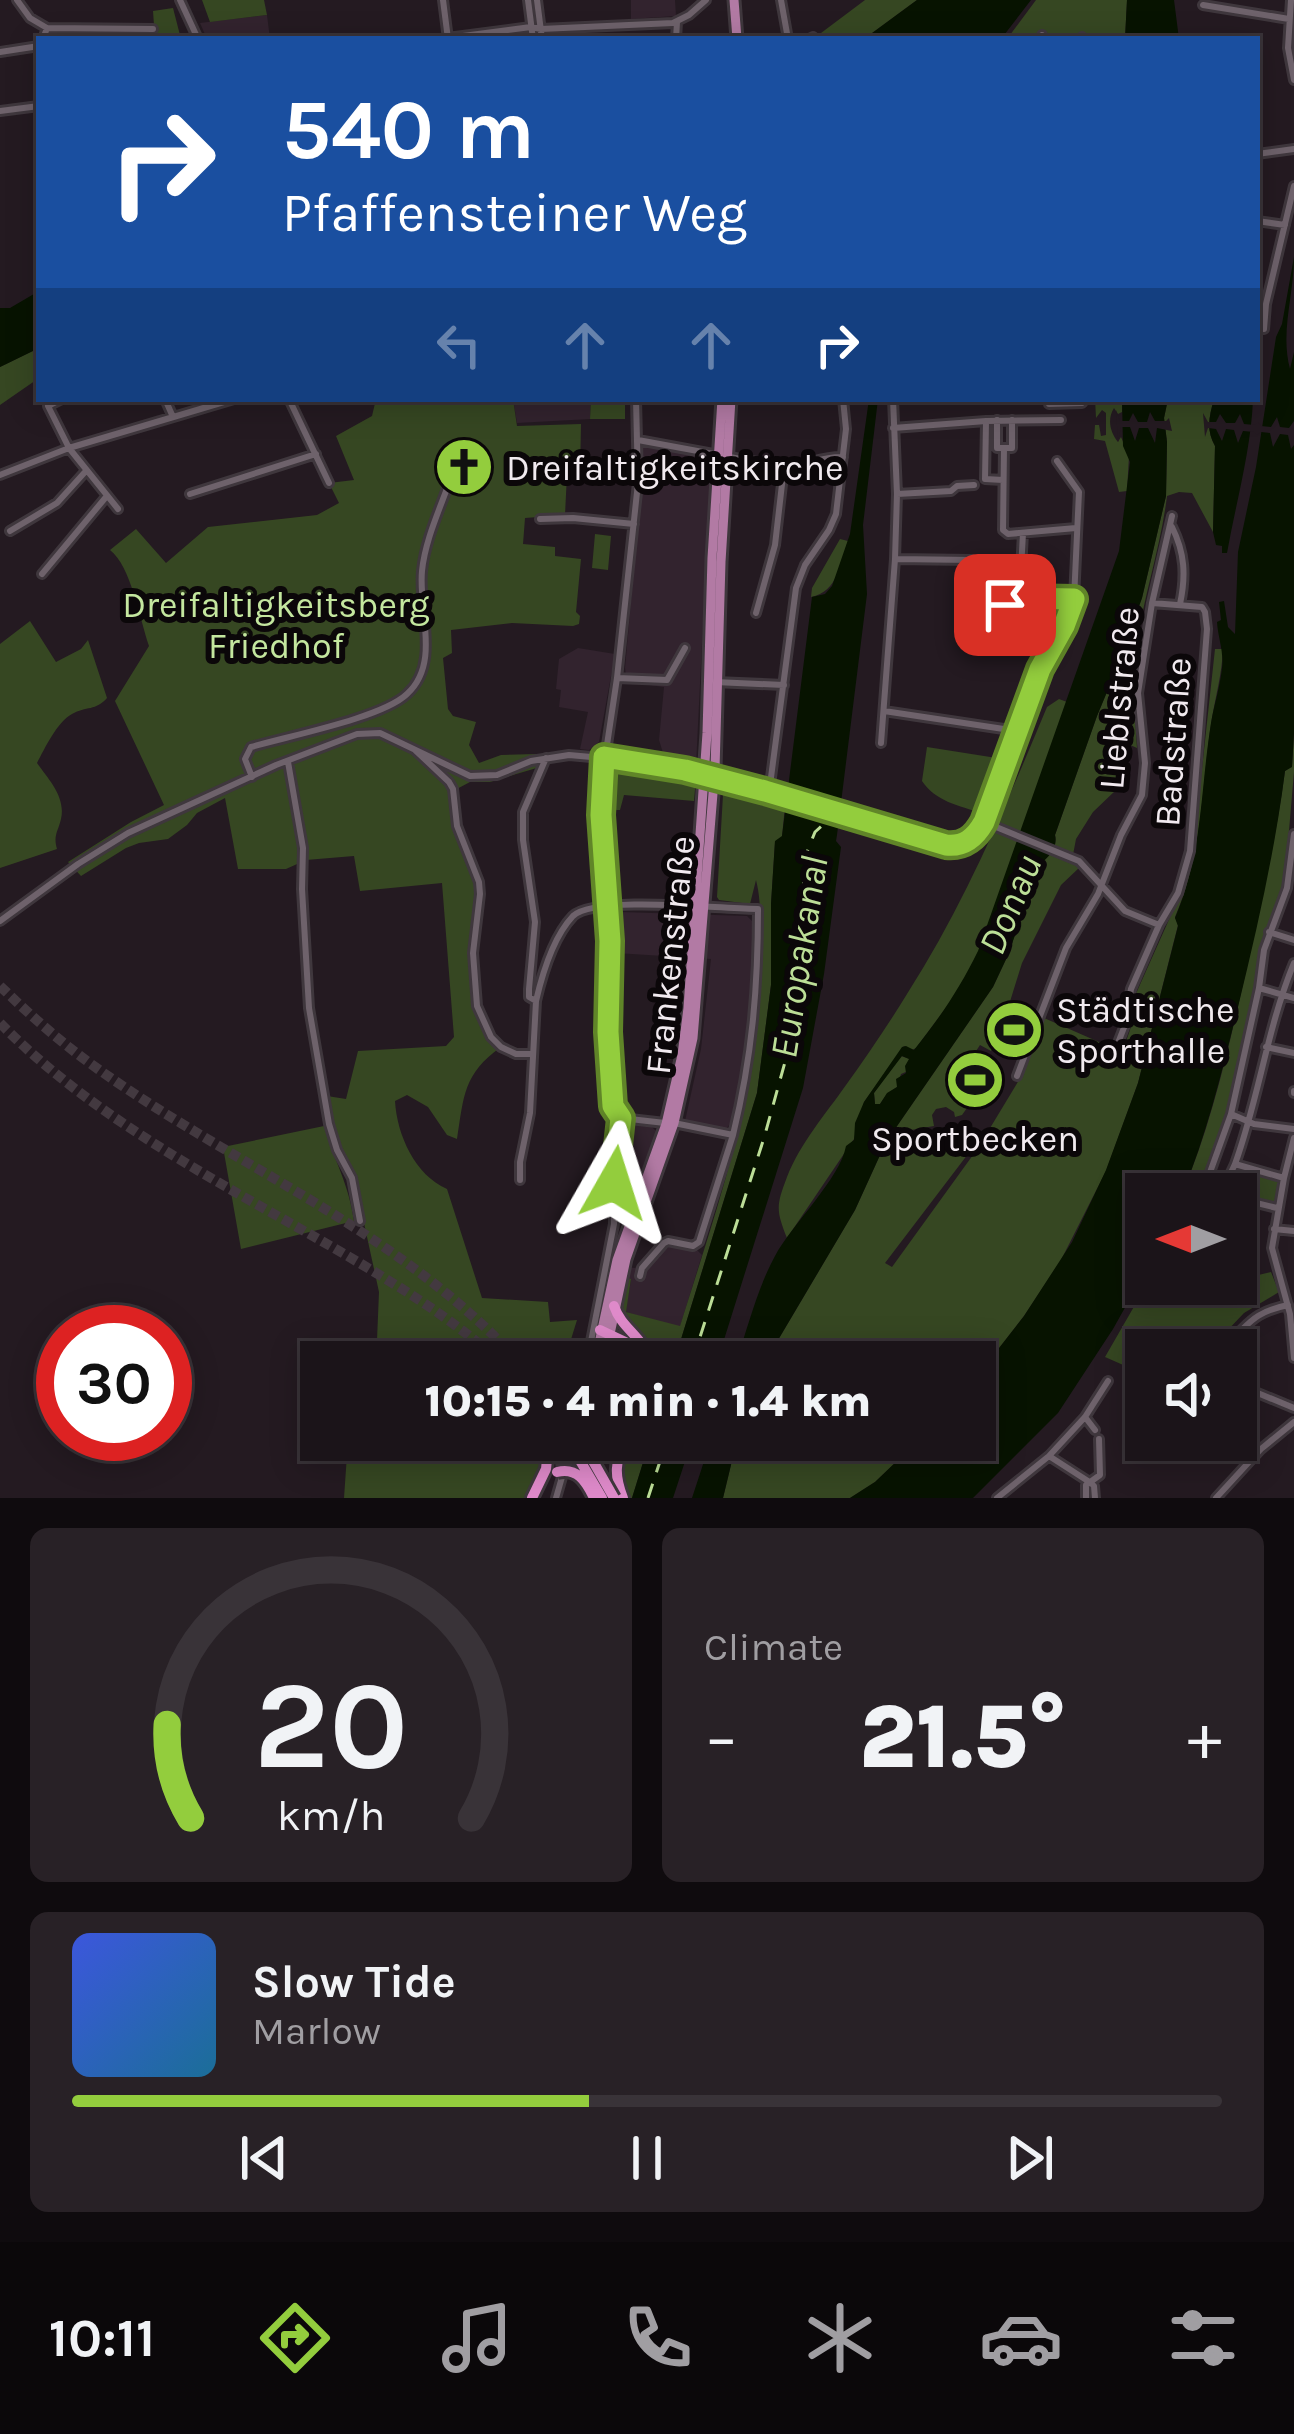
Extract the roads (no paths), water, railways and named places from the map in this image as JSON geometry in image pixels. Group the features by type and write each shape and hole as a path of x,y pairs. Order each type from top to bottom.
{"highway":[{"path":"614,1306 629,1339"},
{"path":"604,1330 642,1341"},
{"path":"533,1496 547,1461"},
{"path":"584,1461 593,1498"},
{"path":"592,1461 614,1498"},
{"path":"617,1461 616,1480 623,1498"},
{"path":"533,1496 557,1472 568,1471 578,1474 593,1498"}],"main road":[{"path":"731,0 734,36"},
{"name":"Frankenstraße","path":"604,1330 670,1123 682,1055 700,907 714,682 712,572 727,402"},
{"name":"Frankenstraße","path":"602,1341 617,1260 670,1123"},
{"path":"584,1461 593,1498"},
{"path":"593,1498 596,1461"}],"street":[{"path":"17,0 30,18 47,28 153,29"},
{"path":"180,0 197,36"},
{"path":"443,0 445,36"},
{"path":"532,0 532,36"},
{"path":"532,0 542,36"},
{"path":"782,0 788,36"},
{"path":"1291,0 1289,54 1294,80"},
{"path":"466,36 531,27 677,22 701,2"},
{"path":"1203,5 1289,19"},
{"path":"676,36 677,22"},
{"path":"44,36 47,28"},
{"path":"0,52 36,43"},
{"path":"0,111 36,106"},
{"path":"1260,154 1294,149"},
{"path":"1264,329 1294,186"},
{"path":"1260,221 1285,225"},
{"path":"56,402 48,406 69,448 118,509"},
{"path":"166,402 173,417"},
{"path":"0,475 69,448 224,402"},
{"path":"290,402 329,483"},
{"path":"600,1341 621,1118 613,1106 610,1064 609,905 601,815 638,483 636,402"},
{"path":"770,785 796,588 833,523 843,457 843,402"},
{"path":"881,743 895,559 892,402"},
{"path":"1049,402 1051,419"},
{"path":"893,428 1061,419"},
{"path":"997,420 1005,532 1076,528"},
{"path":"985,448 1012,448 1012,420"},
{"path":"986,421 985,478 1003,479"},
{"path":"638,440 784,466 843,457"},
{"path":"190,494 316,454"},
{"path":"0,921 128,833 288,761 369,732 413,747 470,776 497,775 547,758 604,757 685,770 954,846 973,838 984,822 1040,669 1074,599 1079,492 1059,463"},
{"path":"756,613 775,545 784,466"},
{"path":"10,531 57,503 85,472"},
{"path":"251,777 245,759 251,747 381,710 416,682 427,647 422,567 449,482"},
{"path":"897,494 974,485"},
{"path":"42,574 106,497"},
{"path":"541,519 634,524"},
{"name":"Lieblstraße","path":"1017,1076 1066,948 1103,884 1145,783 1138,699 1152,603 1172,520 1184,567 1180,604"},
{"path":"1017,643 1023,533"},
{"path":"895,559 972,560 1020,587"},
{"path":"967,610 996,608 1020,599 1074,599"},
{"name":"Badstraße","path":"1152,603 1202,607 1206,614 1190,851 1178,893 1159,925"},
{"path":"617,678 667,680 686,648"},
{"path":"714,682 784,685"},
{"path":"884,711 1017,731"},
{"path":"413,747 453,789 458,826 478,882 473,953 477,1006 501,1047 533,1054"},
{"path":"536,1001 530,998 529,989 535,922 523,812 547,758"},
{"path":"288,761 303,848 309,1008 329,1124 352,1178 360,1221"},
{"path":"984,822 1079,861 1125,911 1159,925 1130,989 1118,1042"},
{"path":"1210,1173 1231,1114 1294,834"},
{"path":"1282,903 1294,908"},
{"path":"520,1180 530,1113 536,1001 544,968 570,919 584,909 609,905 758,909 758,983 751,1051 734,1135 699,1242 693,1246 664,1243 640,1276"},
{"path":"1269,932 1294,940"},
{"path":"1230,1173 1250,1121 1266,1048 1294,963"},
{"path":"1259,988 1294,998"},
{"path":"1246,1045 1294,1053"},
{"path":"1231,1114 1294,1133 1272,1252 1290,1311 1294,1358"},
{"path":"621,1118 734,1135"},
{"path":"1235,1164 1284,1178"},
{"path":"1257,1203 1277,1208"},
{"path":"1274,1229 1294,1231"},
{"path":"1241,1329 1263,1310 1290,1311"},
{"path":"998,1498 1049,1456 1085,1417 1108,1381"},
{"path":"1257,1393 1294,1408"},
{"path":"1085,1417 1097,1435 1100,1475 1086,1486 1090,1498"},
{"path":"1216,1498 1260,1450 1294,1422"},
{"path":"1049,1456 1091,1483"},
{"path":"556,1498 571,1461"}],"water":[{"path":"917,0 1031,0 1003,36 868,36"},
{"path":"1127,0 1174,0 1179,36 1125,36"},
{"path":"1294,257 1286,341 1290,369 1294,352 1292,767 1285,771 1265,890 1232,1031 1191,1171 1125,1173 1126,1305 1058,1413 973,1498 850,1498 897,1461 996,1461 996,1352 1072,1242 1106,1170 1138,1083 1196,846 1222,668 1219,602 1224,601 1228,627 1235,634 1238,552"},
{"path":"36,293 36,349 0,367 0,308 10,308"},
{"name":"Europakanal","path":"869,402 878,402 863,525 867,594 836,841 841,847 803,1088 724,1341 680,1341 757,1093 771,985 775,841 782,836 812,597 825,594 850,534"},
{"name":"Donau","path":"1122,402 1167,402 1166,496 1142,598 1121,655 1134,677 1129,681 1119,663 1054,848 1040,864 993,987 886,1142 855,1210 777,1341 743,1341 769,1269 854,1140 864,1102 902,1047 914,1050 978,951 1119,551 1130,462 1123,446","holes":["902,1056 909,1059 906,1073 896,1079 897,1087 875,1104 874,1093"]},
{"path":"1213,402 1253,402 1227,553 1216,545 1213,532 1215,446 1209,423"},
{"name":"Sportbecken","path":"979,1059 993,1069 972,1101 958,1092"},
{"path":"643,1461 685,1461 673,1498 632,1498"},
{"path":"704,1461 732,1461 723,1498 692,1498"}],"tunnel":[{"path":"0,986 91,1064 368,1237 422,1274 498,1341"},
{"path":"0,1023 117,1119 399,1287 474,1341"}],"place":[{"name":"Dreifaltigkeitskirche","path":"464,467"},
{"name":"Städtische Sporthalle","path":"1014,1030"},
{"name":"Sportbecken","path":"975,1080"}],"park label":[{"name":"Dreifaltigkeitsberg Friedhof","path":"276,624"}]}
